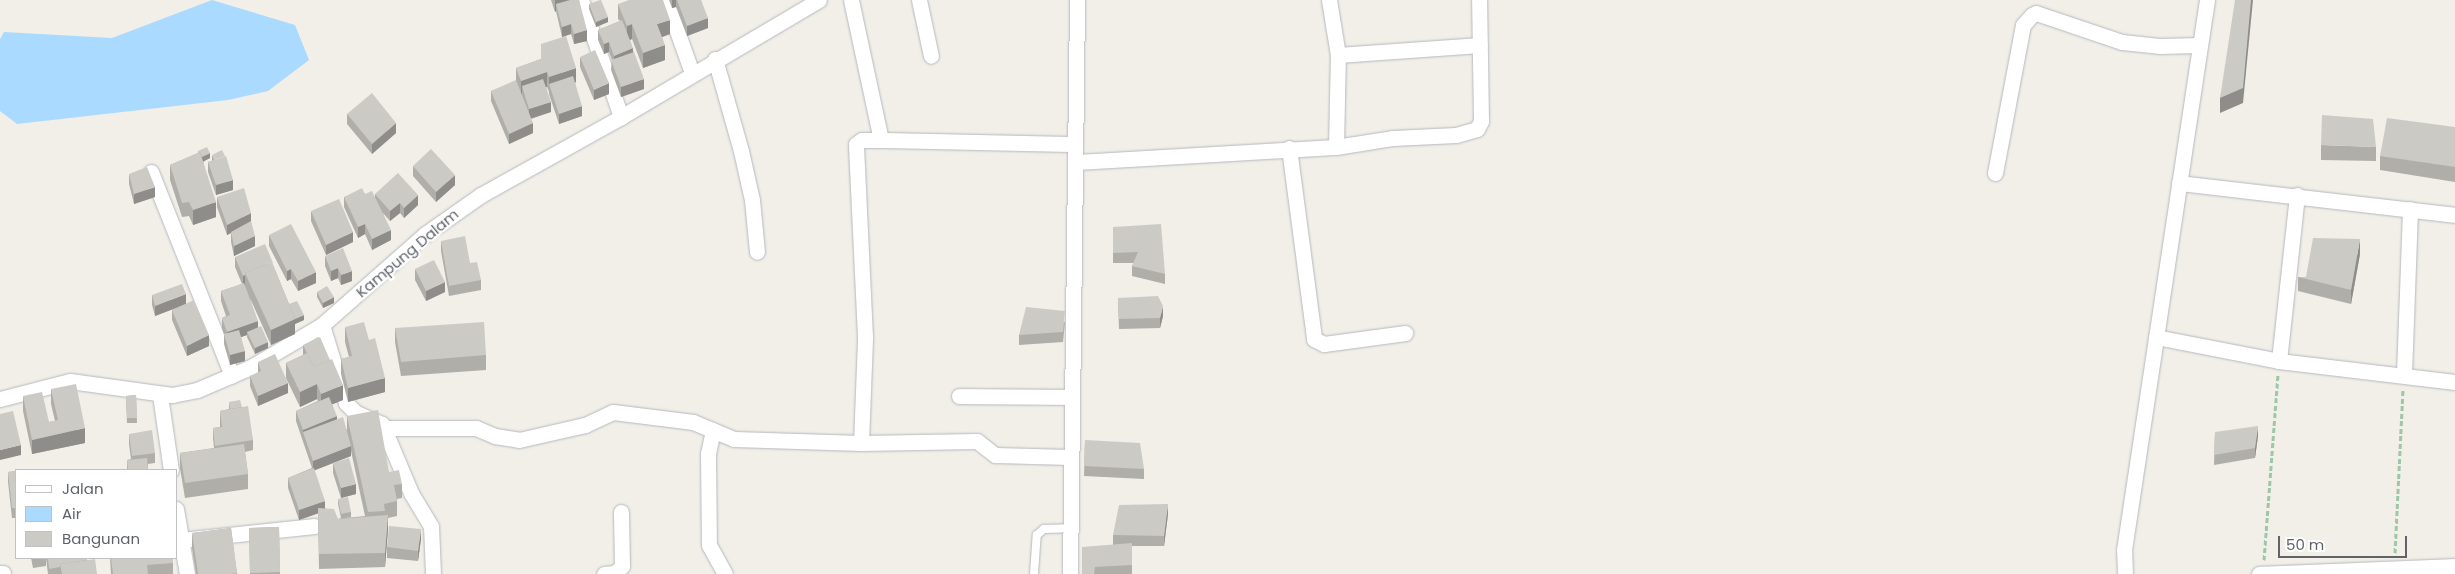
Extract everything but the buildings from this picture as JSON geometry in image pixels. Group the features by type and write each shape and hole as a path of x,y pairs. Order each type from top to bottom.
{"street":[{"path":"580,0 621,117"},
{"path":"666,0 692,73"},
{"name":"Kampung Dalam","path":"0,399 70,381 160,395 184,393 232,376 294,344 322,325 449,216 819,0"},
{"path":"851,0 881,140"},
{"path":"919,0 931,56"},
{"path":"1070,574 1070,397 1076,162 1074,144 1077,0"},
{"path":"1329,0 1338,55 1336,147"},
{"path":"1076,162 1289,148 1336,147 1393,138 1456,135 1477,129 1481,121 1479,0"},
{"path":"2125,574 2124,550 2207,0"},
{"path":"1994,173 2023,25 2037,7 2122,42 2153,46 2200,45"},
{"path":"1338,55 1480,45"},
{"path":"715,59 743,161 757,252"},
{"path":"861,443 866,336 863,249 855,154 858,142 881,140 1074,144"},
{"path":"1289,148 1314,339 1324,344 1405,333"},
{"path":"151,172 232,376"},
{"path":"2179,183 2297,195 2455,215"},
{"path":"2279,361 2297,195"},
{"path":"2404,374 2410,209"},
{"path":"322,325 346,403 356,413 380,422 384,428 387,442 411,493 430,526 433,574"},
{"path":"2156,337 2279,361 2404,374 2455,382"},
{"path":"160,395 171,469"},
{"path":"959,396 1070,397"},
{"path":"384,428 476,428 495,436 519,440 585,425 613,412 686,420 714,430 728,438 756,442 977,441 995,455 1070,457"},
{"path":"714,430 708,454 709,546 725,574"},
{"path":"604,574 615,573 622,566 621,512"},
{"path":"178,521 187,574"},
{"path":"181,540 314,526"},
{"path":"2261,574 2455,566"}],"lane":[{"path":"1034,574 1037,535 1044,530 1069,528"}],"path":[{"path":"2261,574 2279,361"},
{"path":"2404,374 2393,542 2395,557 2404,568"}],"water":[{"path":"212,0 295,25 309,60 268,91 228,100 17,124 0,111 0,39 4,32 112,38"}]}
